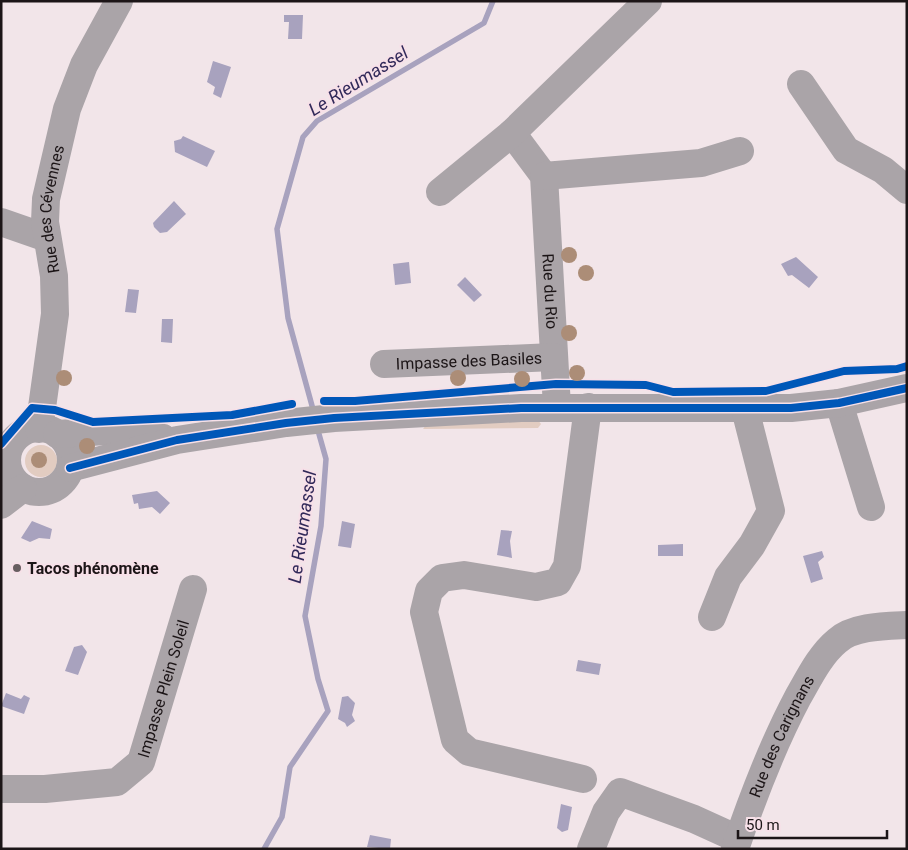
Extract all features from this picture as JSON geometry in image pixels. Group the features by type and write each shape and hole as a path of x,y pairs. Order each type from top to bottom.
{"street":[{"name":"Rue des Cévennes","path":"48,431 55,314 54,276 45,222 46,199 67,109 84,65 119,1"},
{"path":"440,192 512,133 648,1"},
{"path":"801,84 846,150 882,170 907,190"},
{"path":"512,133 544,176 701,163 740,151"},
{"name":"Rue du Rio","path":"544,176 557,407"},
{"path":"1,222 47,238"},
{"name":"Impasse des Basiles","path":"384,364 554,357"},
{"path":"70,468 177,440 286,422 557,407 745,409 838,403 907,388"},
{"path":"838,403 871,507"},
{"path":"583,778 469,752 455,740 424,612 429,591 442,578 464,575 536,587 558,582 567,566 588,407"},
{"path":"712,618 728,577 752,545 771,511 745,409"},
{"path":"48,431 69,448 70,468 60,484 52,490 32,492 23,488 11,476 4,462 14,441 21,434 48,431 106,431 177,440"},
{"path":"1,505 23,488"},
{"name":"Impasse Plein Soleil","path":"1,789 45,789 117,782 141,762 193,589"},
{"name":"Rue des Carignans","path":"591,849 606,812 620,792 694,819 736,844 773,746 813,669 837,640 858,631 907,625"}],"shaded area":[{"path":"284,15 303,15 302,39 288,39 289,22 284,22"},
{"path":"213,61 231,67 221,98 213,94 215,87 207,82"},
{"path":"183,136 215,151 207,167 175,152 174,141 181,139"},
{"path":"174,201 186,214 167,232 160,233 153,223"},
{"path":"796,257 818,277 809,288 792,275 788,276 781,264"},
{"path":"409,262 411,283 395,285 393,264"},
{"path":"465,277 482,295 474,302 457,285"},
{"path":"128,289 139,290 136,313 125,312"},
{"path":"162,319 173,319 172,343 161,342"},
{"path":"537,419 541,424 538,428 423,429 427,424"},
{"path":"41,445 47,446 52,450 56,455 56,467 52,472 47,476 41,477 35,476 30,472 26,467 25,461 26,455 30,450 35,446"},
{"path":"157,491 170,503 160,514 152,507 139,509 138,503 134,504 132,495"},
{"path":"32,521 52,529 50,539 39,538 30,542 21,538"},
{"path":"342,521 355,524 351,548 338,546"},
{"path":"501,530 512,531 510,541 512,558 497,555"},
{"path":"683,544 683,556 658,556 658,545"},
{"path":"822,551 824,557 818,562 823,579 811,583 803,556"},
{"path":"82,645 87,652 78,675 65,671 74,647"},
{"path":"578,660 601,664 599,675 576,671"},
{"path":"6,693 21,699 24,695 30,698 24,714 1,706"},
{"path":"348,696 355,703 352,715 355,721 347,727 345,723 338,719 342,697"},
{"path":"561,804 572,807 568,830 562,832 557,828"},
{"path":"370,835 391,839 390,849 367,847"}],"waterway":[{"name":"Le Rieumassel","path":"314,413 288,318 277,229 303,137 317,121 484,23 493,1"},
{"name":"Le Rieumassel","path":"264,849 282,817 290,767 328,711 318,679 305,616 321,526 326,459 317,427"}],"cycle path":[{"path":"324,401 355,401 556,384 646,385 673,392 766,391 844,371 897,369 907,366"},
{"path":"70,468 177,440 286,423 334,418 521,408 791,408 839,403 907,388"},
{"path":"1,444 32,408 55,410 93,422 232,415 292,404"}],"place":[{"name":"Tacos phénomène","path":"17,568"}]}
